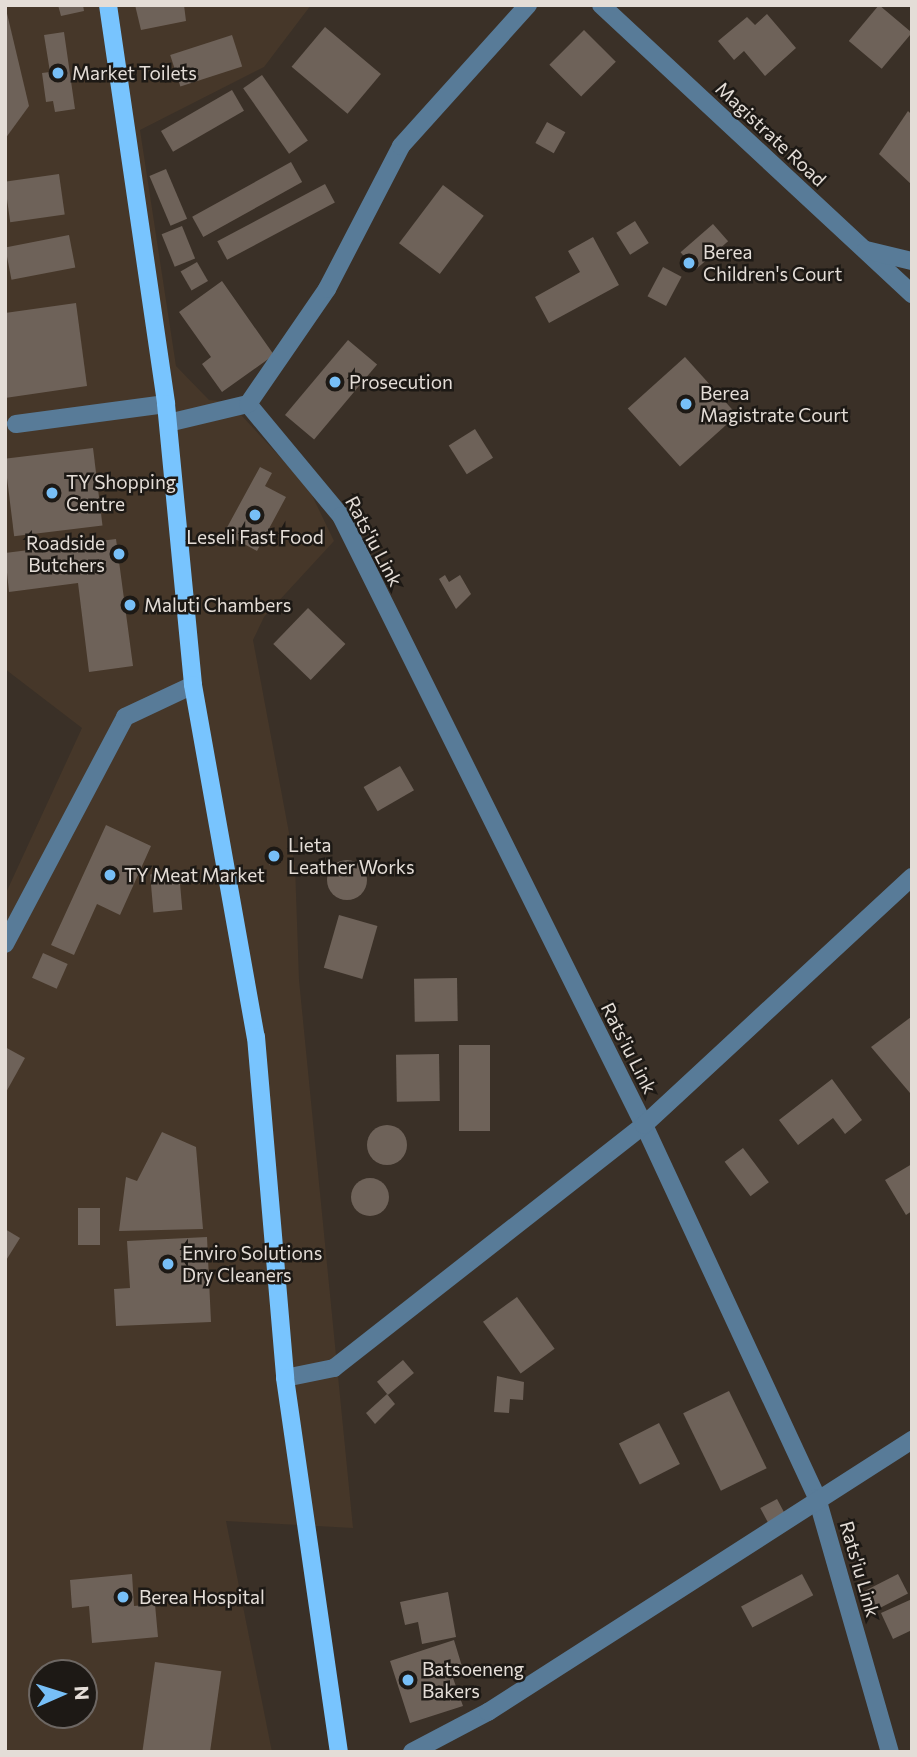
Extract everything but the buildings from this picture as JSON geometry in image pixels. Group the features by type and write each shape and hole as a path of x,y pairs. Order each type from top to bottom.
{"main road":[{"path":"108,5 166,404 193,685 256,1037 285,1378 339,1752"}],"street":[{"path":"168,423 248,404 327,289 401,146 528,5"},
{"name":"Magistrate Road","path":"601,5 912,294"},
{"path":"866,250 912,261"},
{"path":"16,424 166,404"},
{"name":"Rats'iu Link","path":"248,404 341,516 644,1125 817,1498 890,1752"},
{"path":"5,944 125,717 193,685"},
{"path":"285,1378 334,1368 644,1125 912,877"},
{"path":"412,1752 488,1712 817,1498 912,1440"}],"shaded area":[{"path":"5,5 311,5 264,67 140,130 176,366 209,400 229,402 308,487 334,541 264,617 253,640 295,865 299,980 353,1528 226,1521 272,1752 5,1752 5,895 82,728 5,669"}],"place":[{"name":"Market Toilets","path":"58,73"},
{"name":"Berea Children's Court","path":"689,263"},
{"name":"Prosecution","path":"335,382"},
{"name":"Berea Magistrate Court","path":"686,404"},
{"name":"TY Shopping Centre","path":"52,493"},
{"name":"Leseli Fast Food","path":"255,515"},
{"name":"Roadside Butchers","path":"119,554"},
{"name":"Maluti Chambers","path":"130,605"},
{"name":"Lieta Leather Works","path":"274,856"},
{"name":"TY Meat Market","path":"110,875"},
{"name":"Enviro Solutions Dry Cleaners","path":"168,1264"},
{"name":"Berea Hospital","path":"123,1597"},
{"name":"Batsoeneng Bakers","path":"408,1680"}]}
